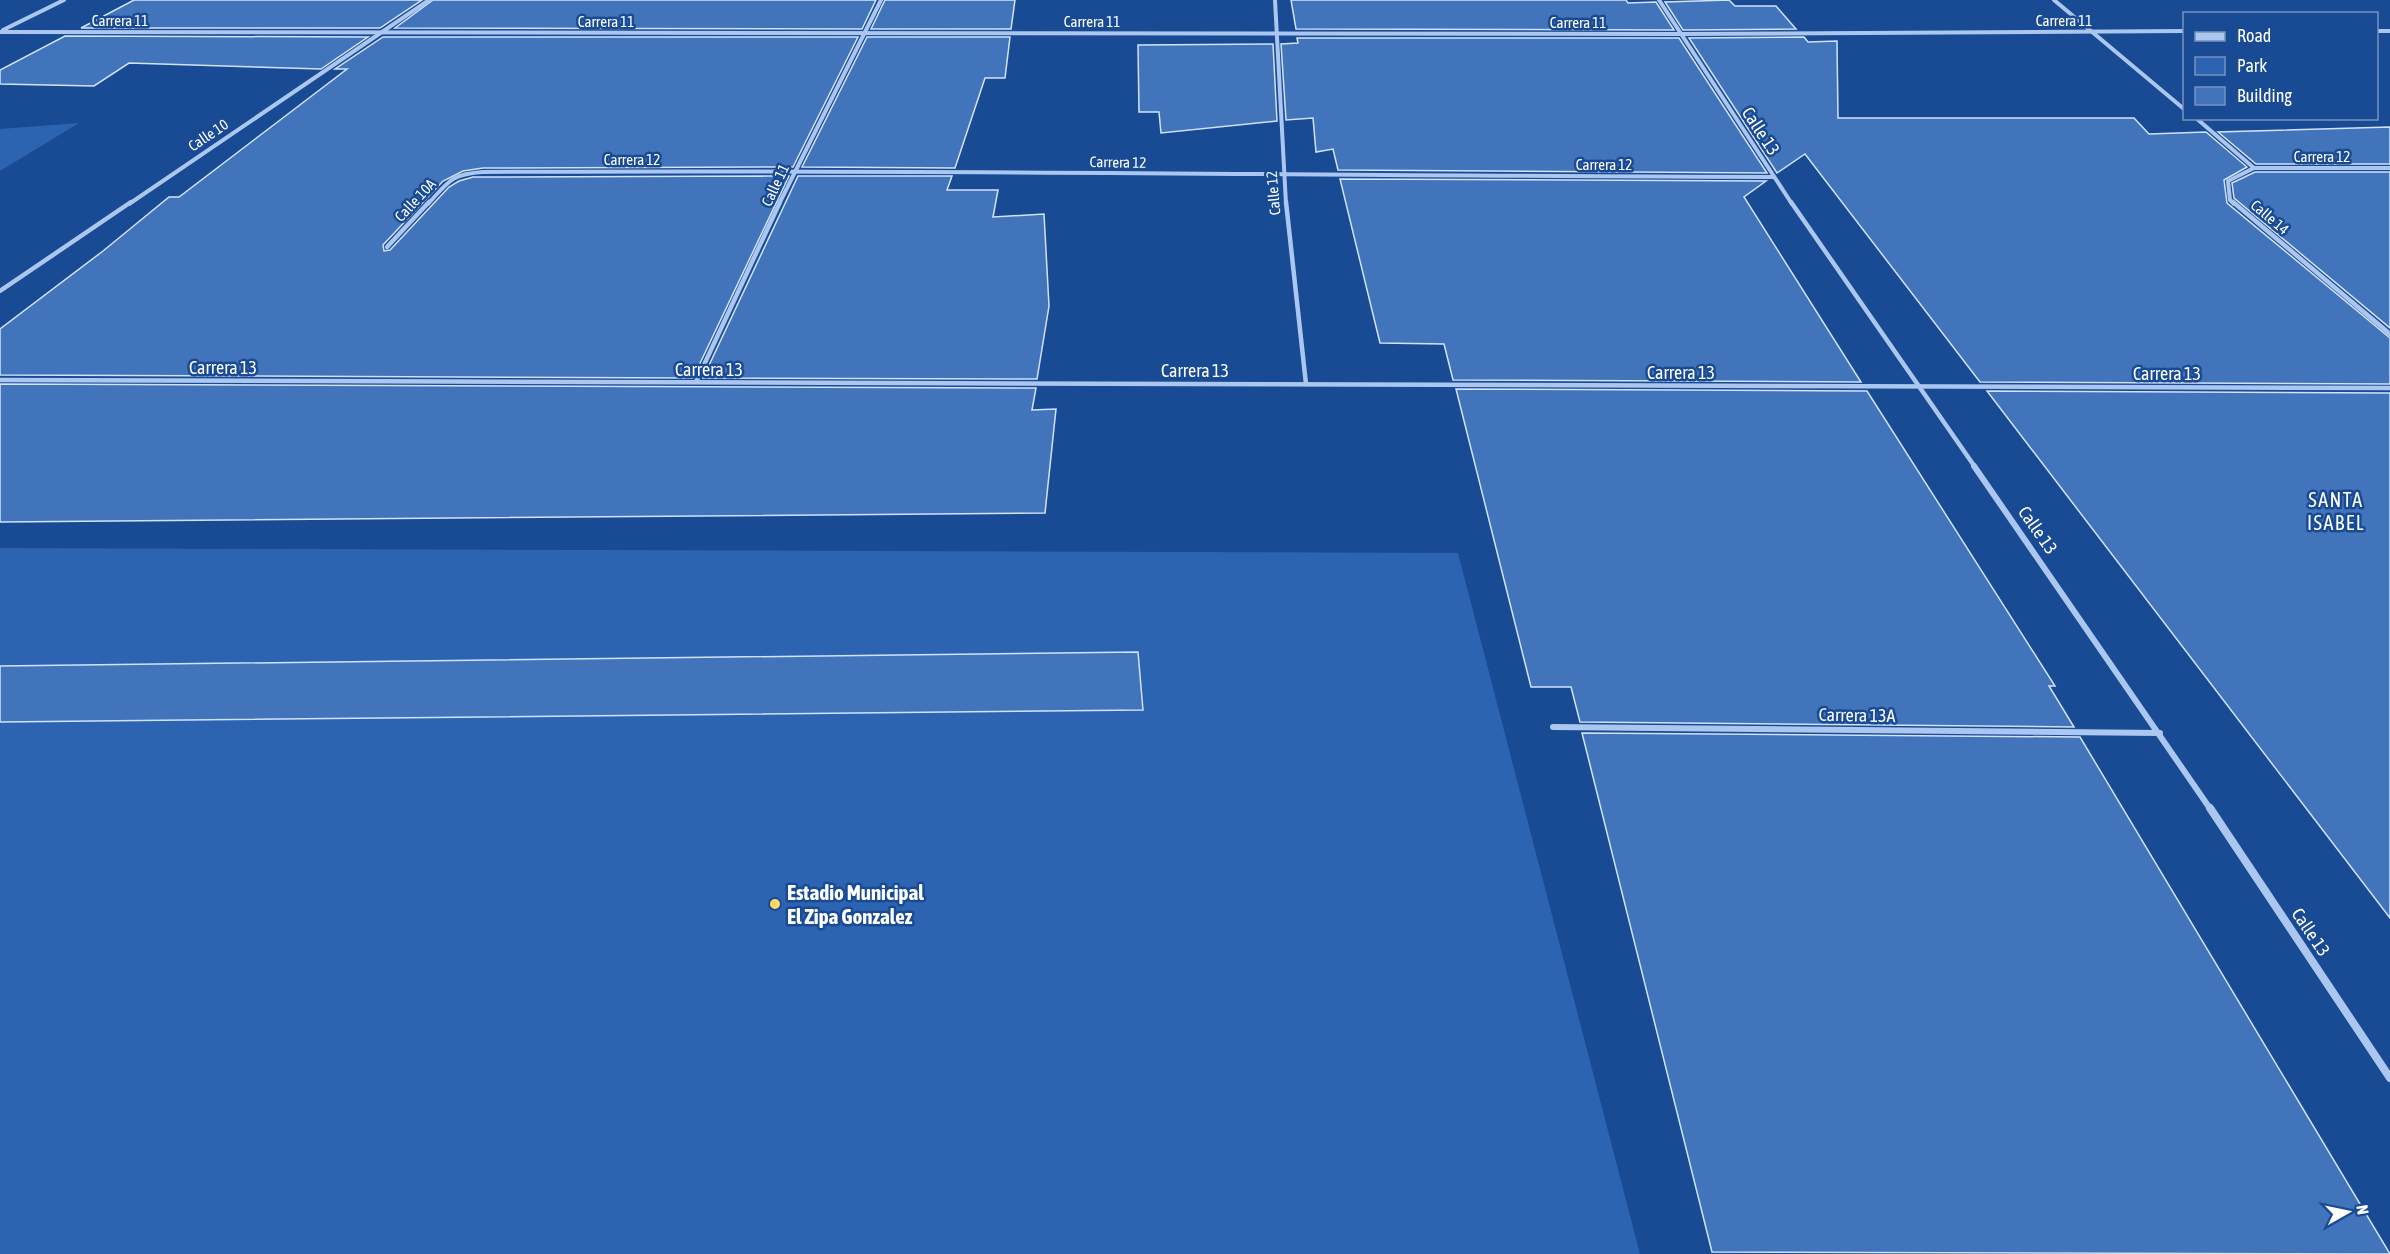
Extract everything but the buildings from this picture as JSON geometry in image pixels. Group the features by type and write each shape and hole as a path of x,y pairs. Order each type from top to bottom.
{"street":[{"path":"0,32 64,0"},
{"name":"Calle 10","path":"0,291 429,0"},
{"name":"Calle 11","path":"696,382 795,170 881,0"},
{"name":"Calle 12","path":"1275,0 1283,176 1306,384"},
{"name":"Calle 13","path":"1659,0 1773,177 2160,733 2390,1078"},
{"path":"2054,0 2183,108"},
{"name":"Carrera 11","path":"0,32 1681,34 2183,32"},
{"path":"2198,120 2254,168"},
{"name":"Carrera 12","path":"2254,168 2390,168"},
{"name":"Calle 14","path":"2254,168 2228,181 2230,200 2390,334"},
{"name":"Carrera 12","path":"462,173 795,170 1283,176 1773,177"},
{"name":"Calle 10A","path":"387,247 448,182 462,173"},
{"name":"Carrera 13","path":"0,380 2390,388"},
{"name":"Carrera 13A","path":"1553,727 2160,733"}],"green space":[{"path":"79,123 0,171 0,129"},
{"name":"Estadio Municipal El Zipa Gonzalez","path":"0,548 1458,553 1640,1254 0,1254"}],"place":[{"name":"Estadio Municipal El Zipa Gonzalez","path":"775,904"}],"district":[{"name":"SANTA ISABEL","path":"2336,510"}]}
